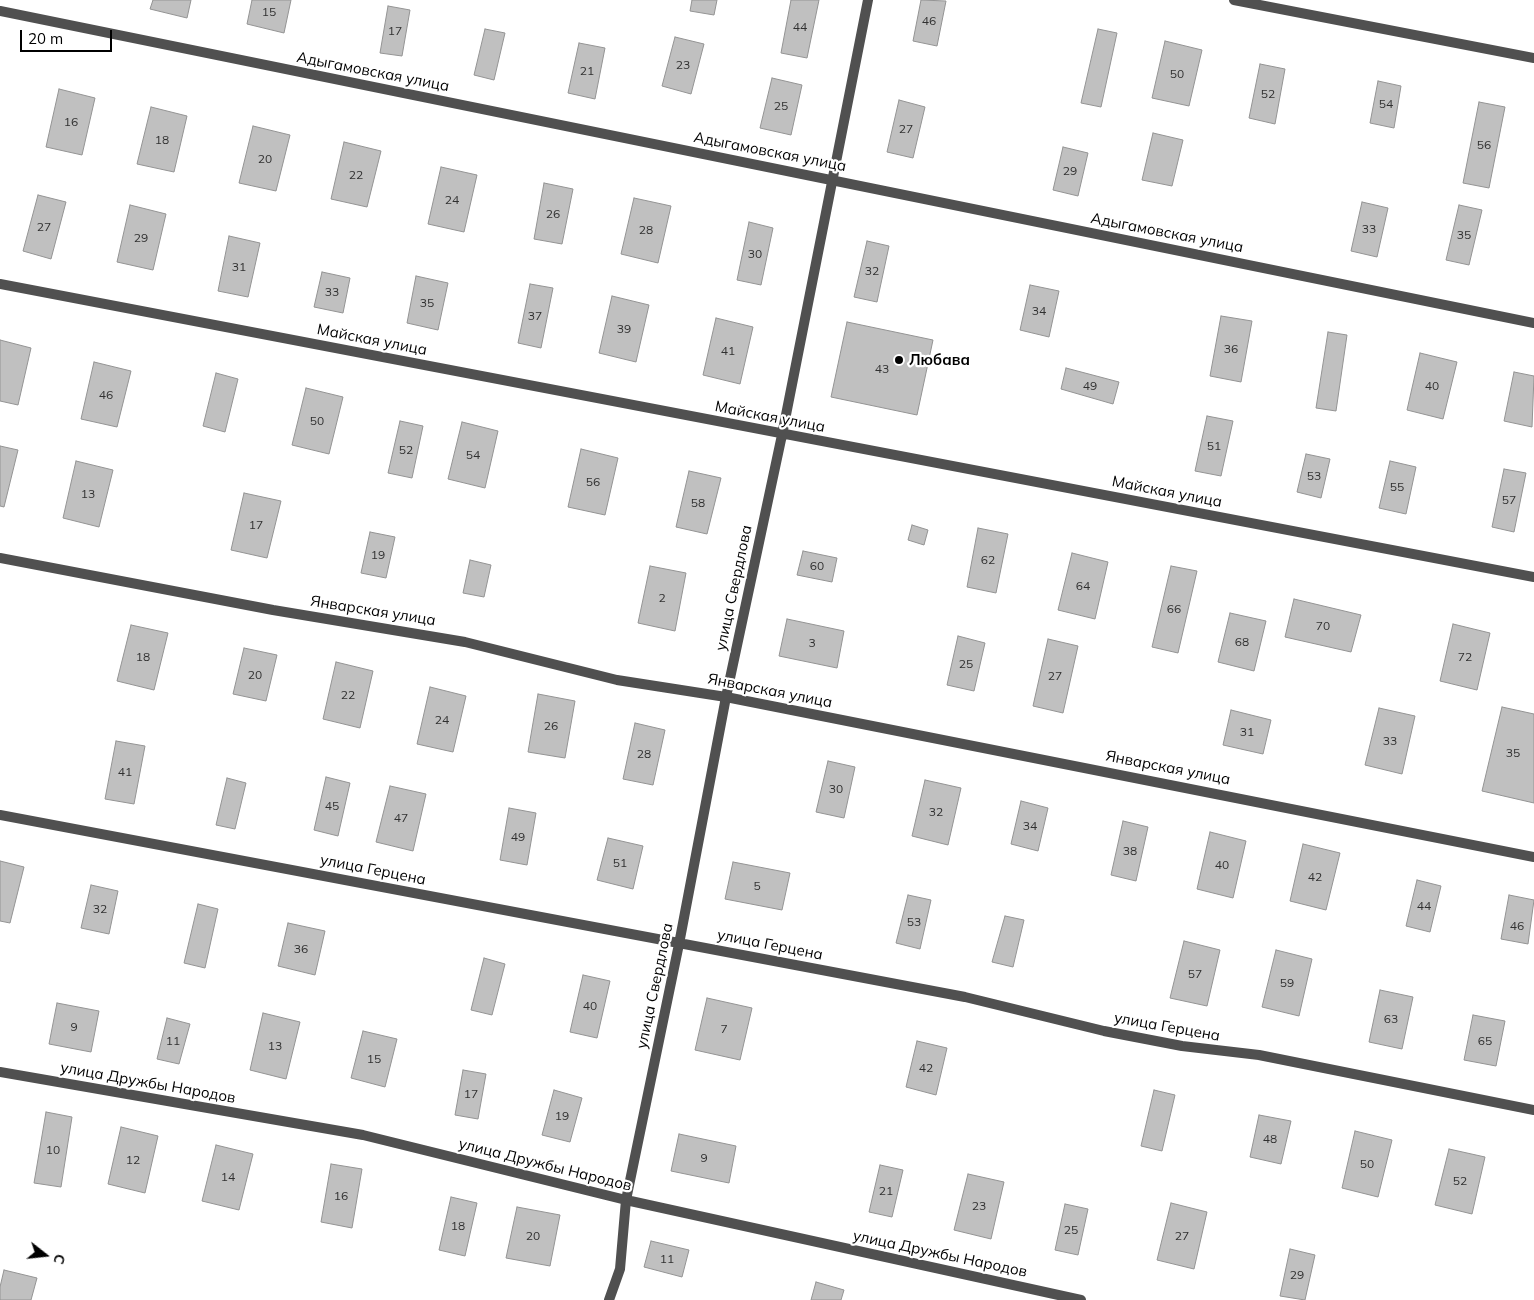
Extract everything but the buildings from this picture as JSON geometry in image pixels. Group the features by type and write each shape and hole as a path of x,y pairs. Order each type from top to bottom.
{"street":[{"name":"улица Свердлова","path":"609,1300 620,1269 626,1200 679,944 726,697 782,435 868,0"},
{"path":"1234,0 1534,58"},
{"name":"Адыгамовская улица","path":"0,11 1534,322"},
{"name":"Майская улица","path":"0,284 782,435 1534,577"},
{"name":"Январская улица","path":"0,558 273,610 465,642 617,680 726,697 1534,857"},
{"name":"улица Герцена","path":"0,815 965,997 1104,1031 1182,1046 1259,1056 1534,1110"},
{"name":"улица Дружбы Народов","path":"0,1072 363,1135 626,1200 1081,1300"}],"place":[{"name":"Любава","path":"899,360"}]}
